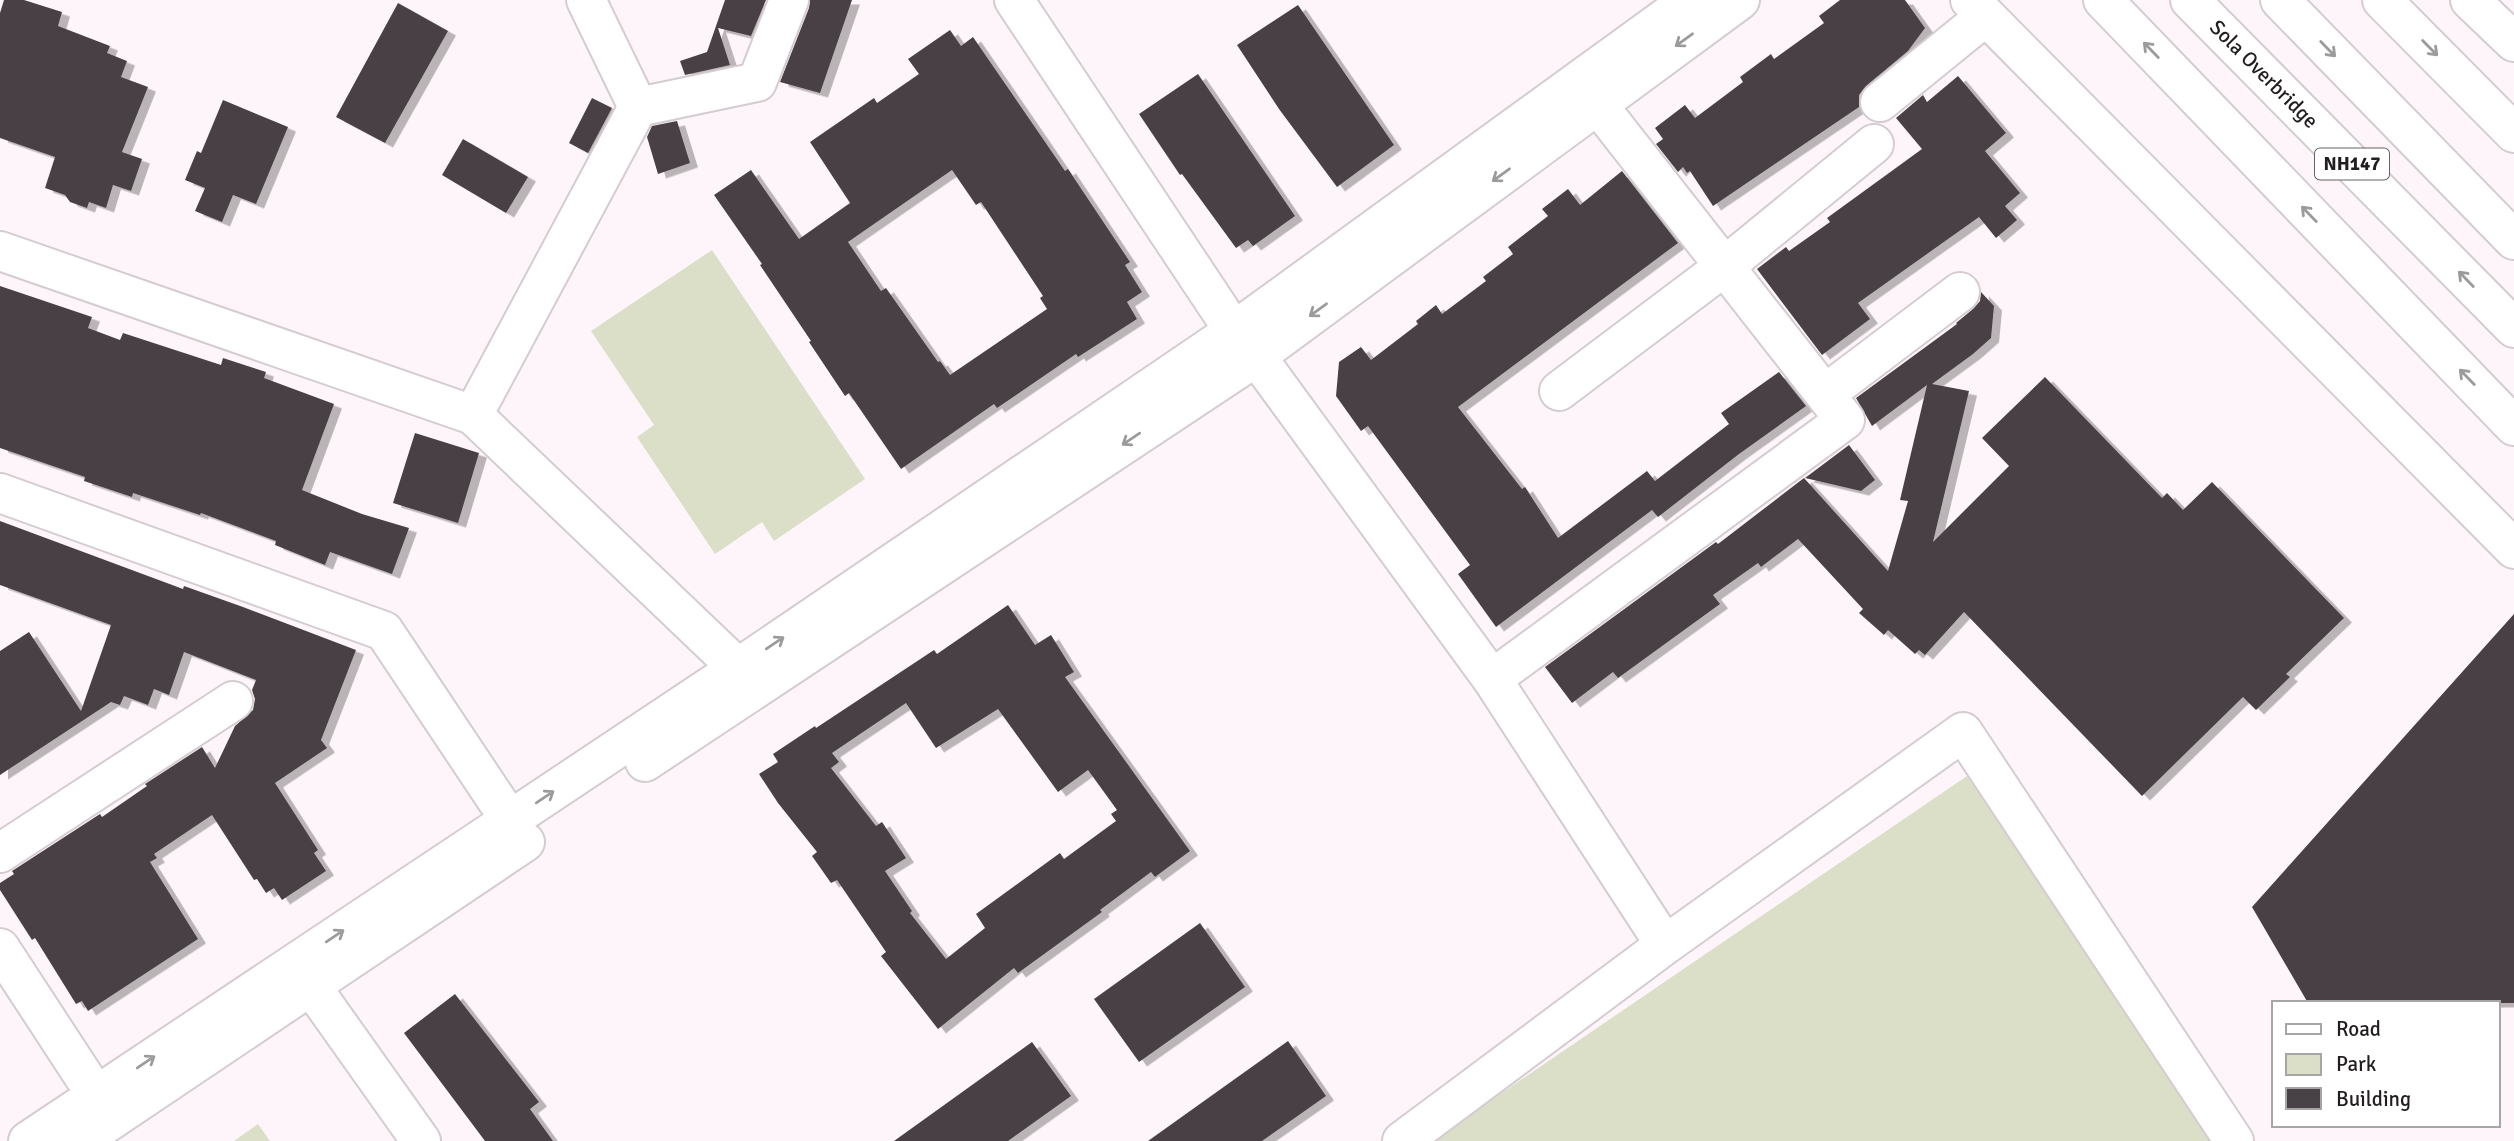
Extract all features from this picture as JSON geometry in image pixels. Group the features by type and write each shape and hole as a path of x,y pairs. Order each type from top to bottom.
{"main road":[{"path":"586,0 638,107"},
{"path":"473,415 638,107 757,82 789,0"},
{"path":"1014,0 1245,343 1492,679 1665,945"},
{"path":"28,1141 738,668 1245,343 1690,0"},
{"path":"80,1141 311,986 1597,104 1740,0"},
{"path":"2103,0 2514,426"},
{"name":"Sola Overbridge","path":"2190,0 2514,328"},
{"name":"NH147","path":"2280,0 2514,240"},
{"path":"2382,0 2514,133"},
{"path":"2470,0 2514,42"},
{"path":"1880,102 1978,8 2514,550"},
{"path":"1492,679 1845,420 1597,104"},
{"path":"1559,391 1725,266 1874,144"},
{"path":"0,251 473,415 738,668"},
{"path":"1825,394 1960,292"},
{"path":"0,494 384,631 510,820"},
{"path":"0,853 233,701"},
{"path":"1402,1141 1665,945 1964,732 2234,1141"},
{"path":"0,948 96,1095"},
{"path":"311,986 421,1141"}],"green space":[{"path":"712,250 865,479 774,541 762,522 715,554 637,437 654,425 591,331"},
{"path":"1967,776 2216,1141 1431,1141"},
{"path":"258,1124 270,1141 234,1141"}],"building":[{"path":"4,0 24,0 62,12 58,26 110,46 107,53 127,61 121,77 148,87 122,152 142,159 131,191 113,185 106,208 89,202 87,208 70,202 65,195 45,188 55,157 0,138 0,13"},
{"path":"725,0 766,0 751,36 718,28 730,65 685,75 680,61 707,52"},
{"path":"810,0 852,0 820,93 780,82"},
{"path":"1840,0 1905,0 1925,28 1908,51 1866,86 1859,95 1859,107 1713,206 1690,171 1687,173 1683,167 1678,172 1656,144 1663,139 1655,128 1685,105 1695,118 1743,82 1740,77 1771,54 1774,59 1824,23 1819,16"},
{"path":"398,3 448,31 385,143 336,117"},
{"path":"1298,5 1394,145 1337,187 1279,109 1237,45"},
{"path":"950,30 961,46 973,37 1065,171 1068,169 1130,262 1125,265 1142,292 1127,302 1137,319 1078,357 1076,354 997,408 994,404 901,469 849,393 845,396 760,265 762,264 714,195 751,170 799,239 850,203 810,142 874,98 877,103 919,74 908,59","holes":["952,170 976,205 981,202 1043,296 1040,298 1047,309 950,375 886,288 881,291 848,242"]},
{"path":"1198,74 1295,216 1253,246 1248,240 1236,248 1182,174 1180,175 1139,114"},
{"path":"1958,76 2006,133 1985,151 2020,193 2005,206 2017,220 1996,238 1979,217 1858,303 1870,319 1822,355 1757,269 1786,247 1789,251 1830,222 1827,218 1922,149 1896,118 1923,95 1927,102"},
{"path":"592,98 612,108 588,153 569,143"},
{"path":"223,100 288,127 256,204 233,195 222,222 195,211 205,188 185,180 197,151 201,153"},
{"path":"677,121 690,163 658,174 647,137 652,126"},
{"path":"463,139 528,177 506,213 442,175"},
{"path":"1622,171 1678,243 1458,407 1522,489 1525,487 1558,538 1647,471 1655,481 1729,424 1721,413 1779,372 1806,406 1658,517 1652,510 1496,627 1458,574 1470,565 1368,426 1361,431 1336,396 1339,362 1361,347 1371,360 1418,324 1416,321 1436,305 1442,314 1486,281 1483,277 1513,254 1508,247 1548,216 1542,209 1568,189 1580,205"},
{"path":"0,286 92,317 88,328 120,340 123,333 221,365 223,358 266,372 264,378 334,404 302,490 362,514 409,528 392,574 330,552 325,565 275,545 276,541 201,513 200,515 133,493 132,497 84,481 85,477 0,448"},
{"path":"1981,292 1994,306 1991,338 1932,384 1969,391 1933,542 2009,466 1982,438 2045,377 2162,498 2167,493 2183,510 2212,482 2344,618 2286,674 2290,677 2256,710 2243,697 2142,796 1964,612 1925,655 1919,650 1915,654 1888,630 1884,635 1859,613 1863,609 1798,539 1761,567 1758,563 1713,595 1720,604 1618,678 1613,672 1572,703 1545,667 1716,542 1718,544 1804,478 1888,571 1908,501 1900,500 1927,385 1872,426 1856,398 1957,324 1980,301"},
{"path":"415,433 479,453 458,523 393,503"},
{"path":"1849,445 1875,480 1861,491 1805,478"},
{"path":"0,521 356,650 321,740 327,748 275,783 318,850 314,853 326,871 282,900 274,888 266,893 257,879 254,880 212,815 154,854 157,858 150,862 198,939 88,1011 82,1001 76,1004 35,938 32,940 0,890 0,883 14,874 12,871 100,814 102,817 147,786 145,784 202,747 215,768 235,726 253,710 255,699 252,690 256,680 184,652 169,695 154,689 148,705 124,696 120,705 111,702 0,775 0,651 29,632 81,711 111,625 0,585"},
{"path":"1008,605 1035,645 1051,635 1074,672 1065,677 1190,851 1155,877 1151,872 1100,910 1102,912 1018,973 1014,968 938,1029 881,956 886,952 837,880 831,883 812,856 817,852 759,774 778,762 773,754 934,650 937,654","holes":["906,703 936,748 998,709 1058,792 1088,770 1117,810 1111,814 1116,821 1064,859 1060,853 976,914 985,928 946,959 910,913 912,911 885,871 906,858 882,822 876,826 831,768 839,762 832,753"]},
{"path":"2514,614 2514,1003 2307,1001 2252,907"},
{"path":"1200,923 1245,987 1139,1062 1094,999"},
{"path":"455,994 539,1102 530,1109 553,1141 485,1141 404,1033"},
{"path":"1288,1041 1326,1096 1262,1141 1148,1141"},
{"path":"1032,1042 1071,1096 1008,1141 894,1141"}]}
